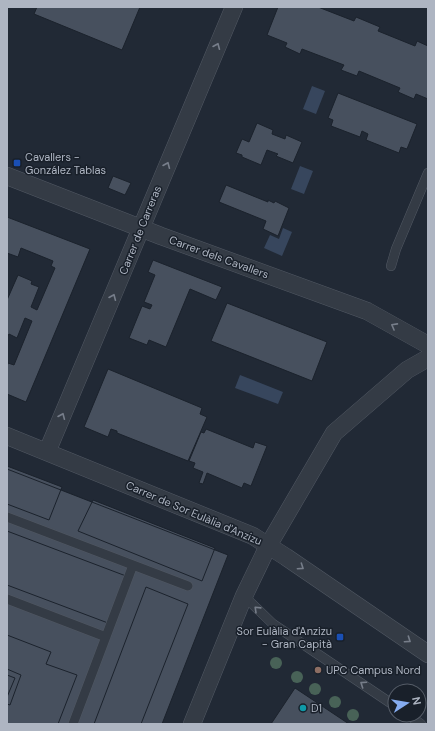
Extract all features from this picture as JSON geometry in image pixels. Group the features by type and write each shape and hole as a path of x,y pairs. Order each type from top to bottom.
{"street":[{"name":"Carrer de Carreras","path":"47,452 234,7"},
{"name":"Carrer dels Cavallers","path":"7,176 142,228 367,311 428,345"},
{"path":"192,724 244,596 268,546 334,433 407,370 428,358"},
{"name":"Carrer de Sor Eulàlia d'Anzizu","path":"7,436 253,536 428,654"}],"lane":[{"path":"391,266 396,249 428,173"},
{"path":"7,518 188,586"},
{"path":"73,724 133,565"},
{"path":"244,596 273,624 387,701"},
{"path":"7,599 106,637"}],"water":[{"path":"312,86 325,91 316,114 303,109"},
{"path":"300,166 313,171 304,194 291,189"},
{"path":"283,228 292,232 282,256 264,248 270,235 279,239"},
{"path":"240,375 283,392 278,404 235,388"}],"building":[{"path":"37,7 140,7 122,50 34,14"},
{"path":"278,7 318,7 354,21 356,17 380,27 378,31 415,46 417,41 428,46 428,99 416,94 414,99 398,92 400,88 359,71 357,76 341,70 344,65 302,49 300,54 285,47 287,43 267,35"},
{"path":"338,93 417,124 407,149 401,147 399,153 366,140 368,134 362,131 360,137 331,126 333,120 328,118"},
{"path":"257,123 273,130 272,134 285,139 286,135 302,142 293,163 276,156 278,154 267,150 261,165 236,153 242,139 249,142"},
{"path":"113,176 131,183 125,195 108,188"},
{"path":"226,185 268,202 268,200 274,203 275,201 289,208 278,236 263,229 266,221 219,202"},
{"path":"7,217 90,249 26,402 7,394 7,367 8,363 14,365 32,321 25,318 17,338 9,334 7,337 7,300 18,275 32,281 31,284 39,287 31,307 37,310 55,268 51,266 53,261 21,248 18,257 7,253"},
{"path":"153,260 222,287 216,300 190,289 166,347 149,340 147,345 129,338 142,306 150,309 152,305 144,302 155,275 148,272"},
{"path":"227,303 327,342 312,381 211,341"},
{"path":"108,369 202,408 200,414 207,417 188,461 117,433 117,431 111,429 108,437 84,427"},
{"path":"206,429 253,448 255,442 267,446 251,486 244,483 242,488 207,473 203,484 199,483 203,472 193,468 195,463 189,461 201,432 204,433"},
{"path":"7,466 62,487 49,520 7,504"},
{"path":"7,469 228,555 162,724 7,724 7,704 10,705 21,675 7,669"},
{"path":"93,500 215,548 202,581 78,531"},
{"path":"7,531 126,576 108,623 7,585"},
{"path":"146,587 188,604 141,724 94,724"},
{"path":"7,635 51,652 46,664 77,675 58,724 7,724"},
{"path":"7,675 15,678 7,697"},
{"name":"D1","path":"295,688 349,724 271,724"}],"place":[{"name":"Cavallers - González Tablas","path":"17,163"},
{"name":"Sor Eulàlia d'Anzizu - Gran Capità","path":"340,637"},
{"name":"UPC Campus Nord","path":"318,670"},
{"name":"D1","path":"303,708"}]}
